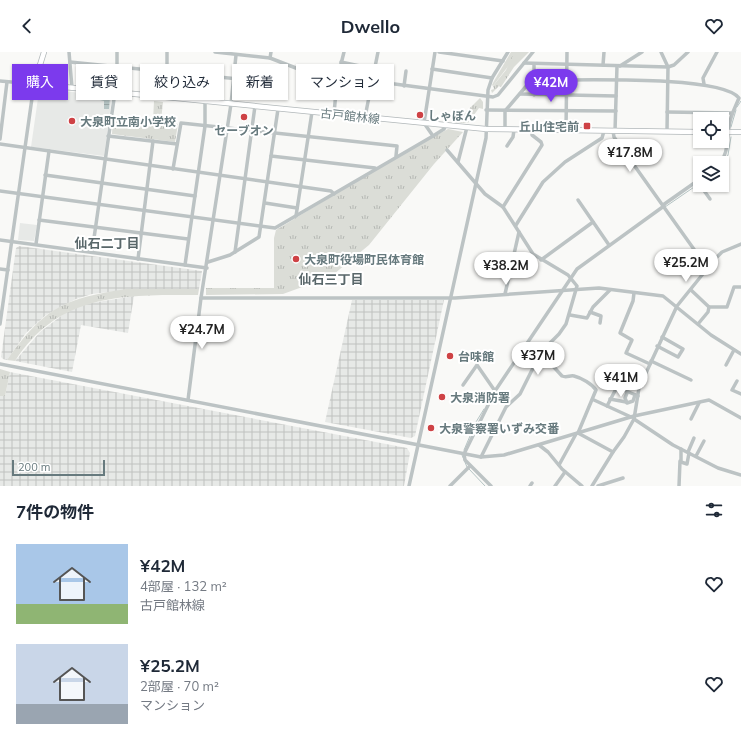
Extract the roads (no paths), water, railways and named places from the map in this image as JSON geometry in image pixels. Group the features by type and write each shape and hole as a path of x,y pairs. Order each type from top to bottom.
{"main road":[{"path":"39,64 42,54"},
{"name":"古戸館林線","path":"68,88 76,88"},
{"name":"古戸館林線","path":"192,100 486,129 693,132"},
{"path":"729,132 741,132"}],"street":[{"path":"69,52 72,88"},
{"path":"117,52 117,64"},
{"path":"167,52 167,64"},
{"path":"216,52 270,58 284,64"},
{"path":"270,58 271,52"},
{"path":"344,52 341,62 350,64"},
{"path":"375,64 378,52"},
{"path":"434,52 424,123 434,136"},
{"path":"439,52 455,53 503,61"},
{"path":"476,52 476,57"},
{"path":"409,486 416,445 476,183 486,129 486,97 492,78 508,52"},
{"path":"394,85 493,97 498,95 533,52"},
{"path":"566,130 566,81 568,52"},
{"path":"603,65 604,52"},
{"path":"642,52 634,54 619,66 616,81 614,137 708,269"},
{"path":"661,52 668,68 667,131"},
{"path":"524,63 668,68 674,65 688,52"},
{"path":"704,84 703,78 717,52"},
{"path":"235,64 236,55"},
{"path":"70,62 89,64"},
{"path":"534,64 534,95"},
{"path":"432,69 492,78"},
{"path":"404,86 406,71"},
{"path":"506,130 505,110 534,80 704,84 722,89 738,96 739,98 732,113 729,127"},
{"path":"0,81 12,82"},
{"path":"0,139 2,103 7,82"},
{"path":"520,94 616,96"},
{"path":"188,400 232,95"},
{"path":"0,323 2,295 8,270 32,100"},
{"path":"92,252 104,159 114,100"},
{"path":"334,114 336,100"},
{"path":"365,117 368,100"},
{"path":"184,265 205,126 205,101"},
{"path":"235,252 255,106"},
{"path":"208,262 235,252 259,237 278,109"},
{"path":"486,110 616,111"},
{"path":"296,216 312,112"},
{"path":"667,112 732,113"},
{"path":"173,170 181,123 397,146 396,156"},
{"path":"0,192 275,228 396,156 434,136 444,129 446,125"},
{"path":"458,162 468,127"},
{"path":"507,146 513,137 514,130"},
{"path":"503,207 542,145 541,142 532,135 532,130"},
{"path":"516,225 543,182 565,162 602,138 604,131"},
{"path":"108,136 177,144"},
{"path":"138,259 153,141"},
{"path":"0,144 173,170 331,191 334,194"},
{"path":"447,150 484,194 503,207 516,225 530,250 541,260 570,278 577,286 570,315 566,324 559,334 541,353 520,394 506,407 481,456"},
{"path":"36,244 49,151"},
{"path":"271,156 376,168"},
{"path":"45,175 147,188 195,196"},
{"path":"491,486 470,466 465,460 464,454 495,391 570,278 580,265 693,185"},
{"path":"705,192 710,198"},
{"path":"578,200 609,245"},
{"path":"265,203 297,208"},
{"path":"39,220 188,239"},
{"path":"541,260 593,222"},
{"path":"505,294 519,232"},
{"path":"0,240 207,268"},
{"path":"595,486 613,452 624,437 633,417 639,388 657,346 677,306 722,252 741,244"},
{"path":"0,268 8,270"},
{"path":"691,290 709,306 727,307 734,287 741,287"},
{"path":"202,298 450,298 599,288 663,296 698,324 741,354"},
{"path":"570,315 587,318 590,312 610,290"},
{"path":"634,293 633,301 620,333 632,340 626,353 651,362 691,380"},
{"path":"698,324 708,312 709,306"},
{"path":"590,312 601,316 600,323"},
{"path":"657,346 678,358 683,349 662,337"},
{"path":"726,365 734,350"},
{"path":"541,353 562,376 574,376 593,386 596,390 594,400 559,465"},
{"path":"0,364 416,445 481,456 504,455 633,417 709,400 741,418"},
{"path":"463,385 477,365 495,391"},
{"path":"737,381 732,390 741,394"},
{"path":"607,406 616,387 637,396"},
{"path":"626,402 625,398 627,392"},
{"path":"610,399 630,403 637,396"},
{"path":"594,400 633,417 688,453 718,468 741,475"},
{"path":"691,419 699,403"},
{"path":"577,434 613,452"},
{"path":"680,460 687,464 688,453 694,438"},
{"path":"696,456 704,441"},
{"path":"539,445 548,452 565,472 582,486"},
{"path":"679,486 681,449"},
{"path":"450,486 470,466"},
{"path":"555,486 565,472"},
{"path":"595,486 623,478"}],"waterway":[{"path":"737,107 741,101"},
{"path":"731,127 736,110"},
{"path":"727,156 731,137"},
{"path":"665,207 693,188"},
{"path":"464,450 476,422 484,409"},
{"path":"462,455 467,467"},
{"path":"469,469 485,486"}],"place":[{"name":"しゃぼん","path":"420,115"},
{"name":"セーブオン","path":"244,117"},
{"name":"大泉町立南小学校","path":"72,121"},
{"name":"丘山住宅前","path":"587,126"},
{"name":"大泉町役場町民体育館","path":"296,259"},
{"name":"台味館","path":"450,356"},
{"name":"大泉消防署","path":"442,397"},
{"name":"大泉警察署いずみ交番","path":"431,428"}],"district":[{"name":"仙石二丁目","path":"107,243"},
{"name":"仙石三丁目","path":"331,279"}]}
